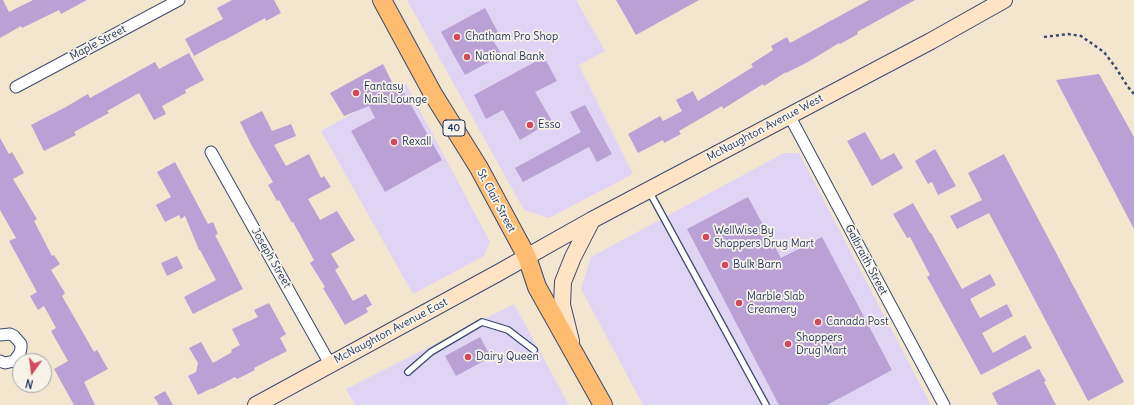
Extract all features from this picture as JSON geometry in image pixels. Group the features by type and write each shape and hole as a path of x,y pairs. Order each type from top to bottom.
{"main road":[{"name":"St. Clair Street","path":"382,0 433,94 479,168 527,257 537,287 603,405"},
{"name":"McNaughton Avenue West","path":"527,257 592,220 931,41 1004,0"},
{"path":"574,352 562,305 563,282 572,257 592,220"},
{"name":"McNaughton Avenue East","path":"256,405 527,257"}],"street":[{"name":"Maple Street","path":"16,87 179,0"},
{"name":"Galbraith Street","path":"789,115 944,405"},
{"name":"Joseph Street","path":"211,152 330,364"},
{"path":"0,336 10,334 14,336 21,348 20,354 14,361 5,363 0,361"}],"lane":[{"path":"649,190 766,405"},
{"path":"408,372 431,352 482,322 508,330 534,350"}],"path":[{"path":"1044,37 1068,34 1081,36 1104,52 1134,94"}],"shaded area":[{"path":"407,0 576,0 605,51 579,65 633,174 549,218 524,210"},
{"path":"406,84 490,242 484,256 413,294 321,131"},
{"path":"784,153 799,153 931,405 643,405 581,289 591,257"},
{"path":"514,304 569,405 355,405 346,389"}],"building":[{"path":"0,0 3,0 9,12 33,0 87,0 61,14 59,10 22,28 21,26 0,38"},
{"path":"232,0 274,0 281,13 266,21 265,18 194,56 185,39 223,19 217,8"},
{"path":"616,0 699,0 636,35"},
{"path":"869,0 915,0 857,32 858,34 840,44 839,43 808,62 786,72 764,86 763,84 723,109 722,106 679,131 681,134 664,143 663,140 638,153 628,134 660,116 663,121 682,111 676,100 693,91 698,101 753,67 751,64 773,50 771,46 787,37 790,43"},
{"path":"485,8 501,38 494,42 502,55 465,75 441,32"},
{"path":"189,53 204,80 185,90 186,93 162,106 166,114 154,120 139,93 107,111 109,113 74,132 76,135 44,151 31,125 88,94 90,98 155,62 159,69"},
{"path":"544,57 557,81 535,92 552,121 520,140 503,110 486,119 474,95"},
{"name":"Rexall","path":"383,64 398,94 403,91 442,160 385,192 351,131 375,118 369,106 344,116 330,93"},
{"path":"1099,74 1134,137 1134,229 1056,80"},
{"path":"585,105 612,154 597,162 589,147 523,182 515,168 581,132 570,112"},
{"path":"262,111 272,131 291,124 296,136 274,145 286,166 309,154 321,178 324,176 331,187 308,199 320,220 337,211 355,240 331,254 339,267 335,270 353,301 366,294 372,305 366,308 368,312 345,325 323,288 325,287 310,263 314,260 293,222 292,223 279,200 277,201 268,185 273,182 240,122"},
{"path":"865,132 881,160 894,153 903,168 872,186 847,141"},
{"path":"0,138 9,154 12,152 24,173 13,179 37,219 34,221 52,256 54,255 60,264 51,270 65,293 62,296 94,352 97,350 108,369 84,382 95,405 74,405 54,369 68,361 51,331 56,328 44,306 38,310 30,296 37,292 9,241 16,238 0,210"},
{"path":"935,149 956,186 938,195 932,182 928,184 915,161"},
{"path":"1004,154 1124,382 1088,401 989,213 957,229 950,216 982,200 968,173"},
{"path":"175,162 208,224 213,222 218,234 215,235 243,289 193,314 184,297 216,280 199,250 185,216 181,219 179,215 165,222 156,205 171,197 157,172"},
{"path":"748,197 781,258 822,237 892,370 827,405 779,405 687,229"},
{"path":"913,203 962,289 990,274 996,285 970,299 980,318 1007,304 1013,316 982,333 993,353 1025,335 1032,348 981,375 927,277 930,275 910,237 907,238 893,214"},
{"path":"177,256 183,268 167,276 161,263"},
{"path":"269,303 286,334 280,338 287,351 254,368 255,370 237,379 235,377 198,395 188,376 196,372 198,363 189,348 201,342 213,363 232,352 231,350 240,345 232,329 258,317 254,310"},
{"name":"Dairy Queen","path":"480,337 491,357 456,376 445,356"},
{"path":"1039,369 1046,381 1044,382 1056,405 998,405 992,393"},
{"path":"165,391 173,405 159,405 154,397"}],"place":[{"name":"Chatham Pro Shop","path":"457,37"},
{"name":"National Bank","path":"467,57"},
{"name":"Fantasy Nails Lounge","path":"356,93"},
{"name":"Esso","path":"530,125"},
{"name":"Rexall","path":"394,142"},
{"name":"WellWise By Shoppers Drug Mart","path":"706,237"},
{"name":"Bulk Barn","path":"725,265"},
{"name":"Marble Slab Creamery","path":"739,303"},
{"name":"Canada Post","path":"818,322"},
{"name":"Shoppers Drug Mart","path":"788,344"},
{"name":"Dairy Queen","path":"468,357"}]}
